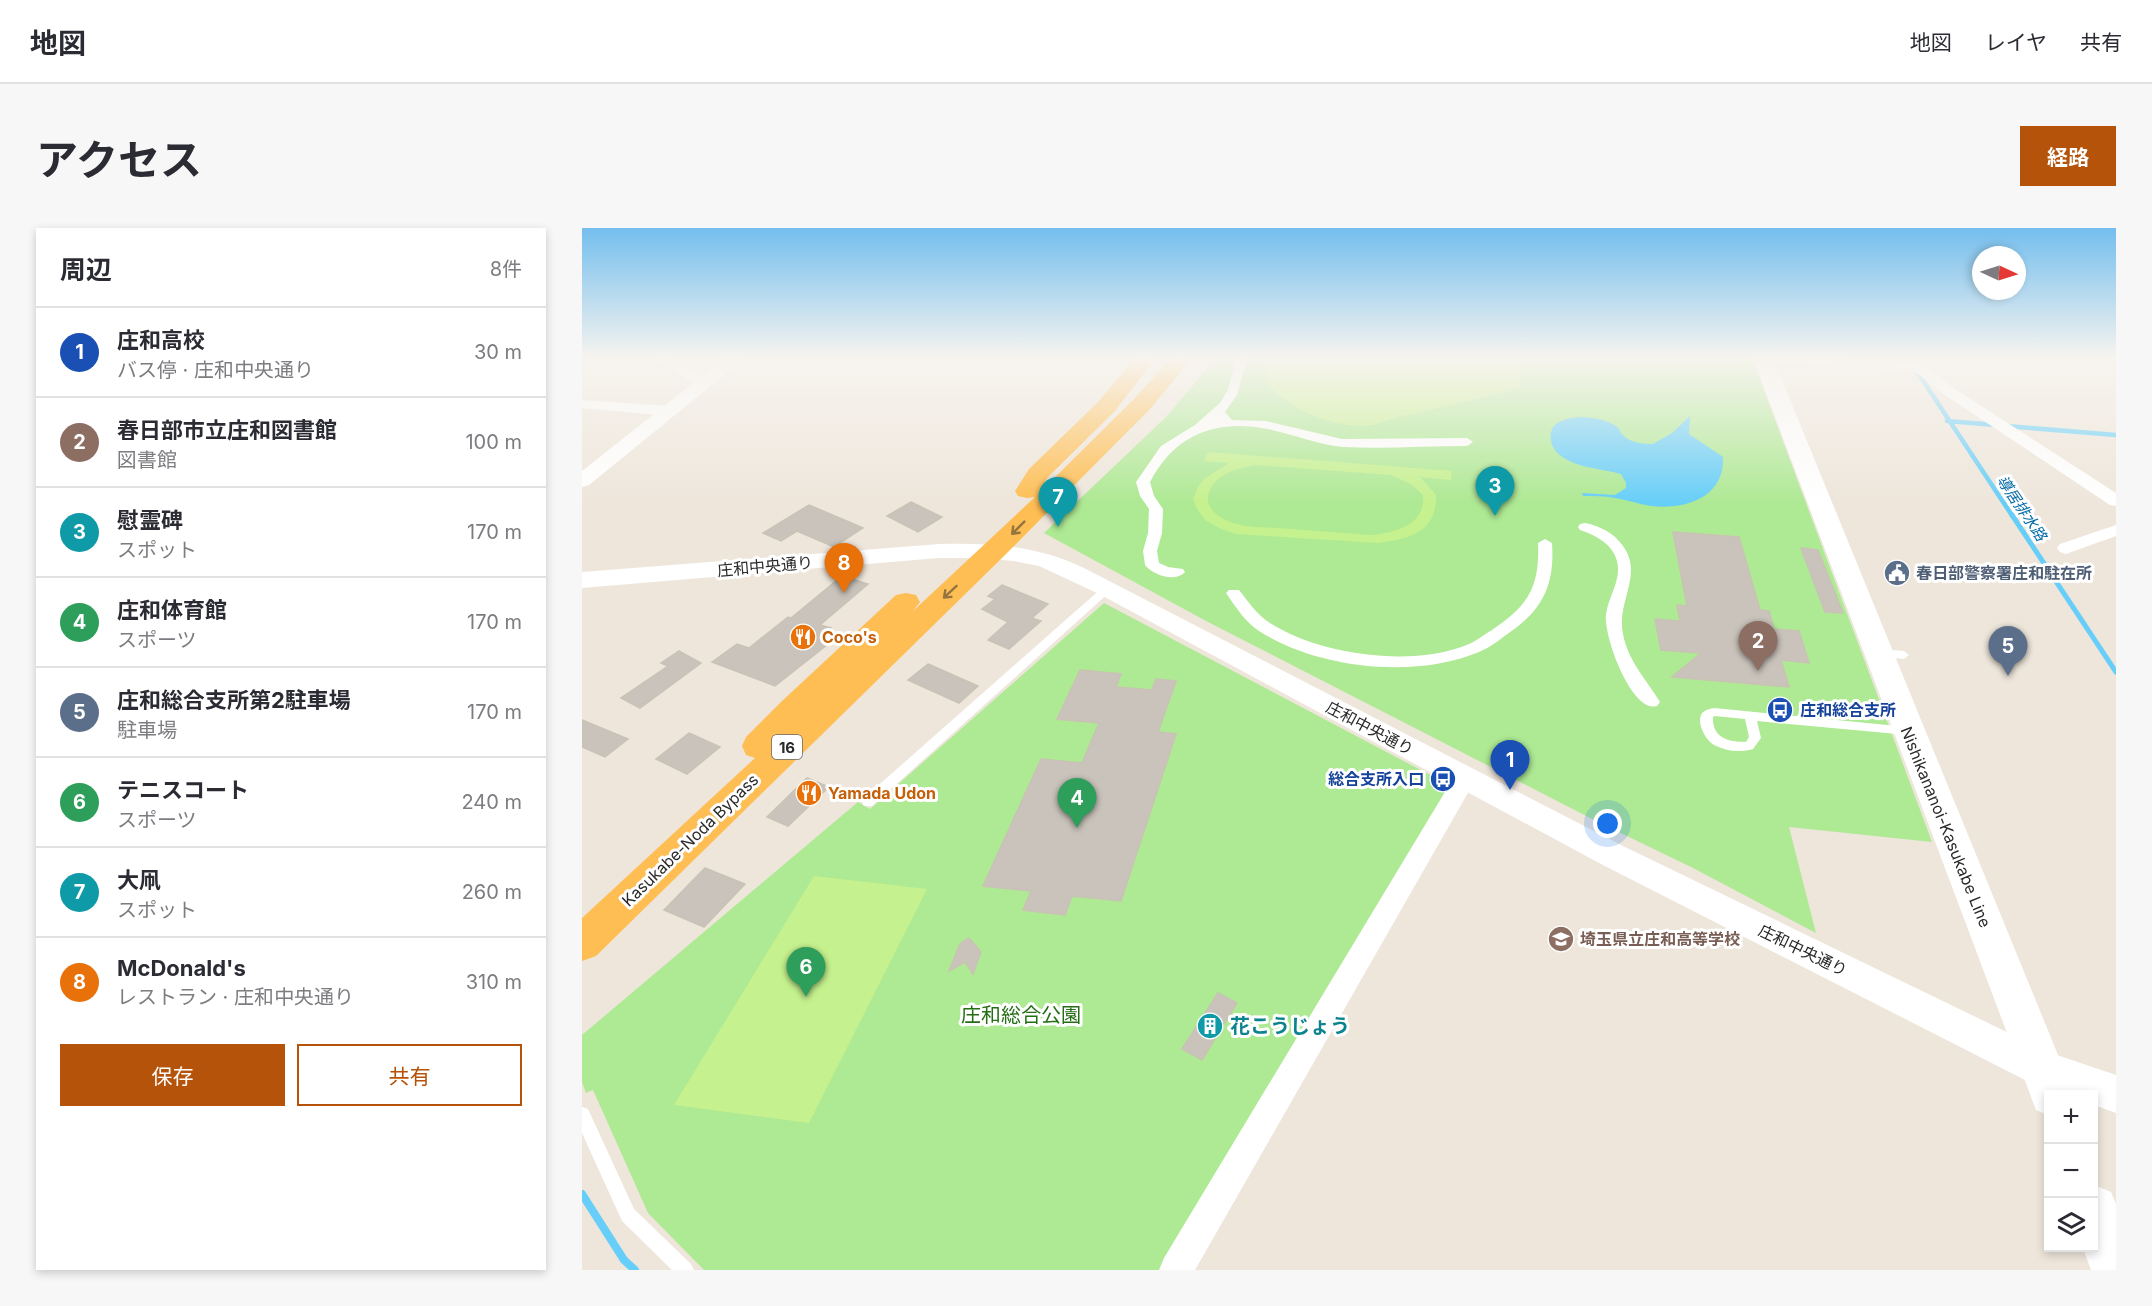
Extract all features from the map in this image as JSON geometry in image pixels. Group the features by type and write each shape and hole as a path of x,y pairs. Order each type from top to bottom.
{"highway":[{"name":"16","path":"1027,491 1038,474 1106,407"},
{"name":"Kasukabe-Noda Bypass","path":"582,943 978,552 1027,491 1118,407"},
{"name":"Kasukabe-Noda Bypass","path":"582,911 738,767 793,709 978,552 1139,407"}],"main road":[{"name":"Nishikananoi-Kasukabe Line","path":"1783,407 2047,1082"},
{"path":"2098,1220 2116,1270"}],"street":[{"path":"615,407 670,411"},
{"path":"582,482 675,407"},
{"path":"1199,429 1206,418 1223,407"},
{"path":"1972,407 2116,501"},
{"path":"1218,412 1229,423"},
{"path":"1178,572 1165,572 1152,566 1150,551 1155,533 1156,509 1147,496 1143,482 1156,457 1169,445 1199,429 1229,423 1266,425 1316,439 1342,443 1467,442"},
{"path":"1585,527 1612,542 1621,552 1625,563 1625,578 1615,604 1613,621 1620,655 1651,702"},
{"path":"2066,548 2116,530"},
{"path":"1234,593 1250,614 1263,626 1291,641 1324,653 1399,662 1442,657 1474,648 1509,626 1531,605 1542,588 1546,561 1545,543"},
{"name":"庄和中央通り","path":"582,580 978,552 1044,560 1107,590 2047,1082 2116,1094"},
{"path":"1176,1270 1465,778"}],"lane":[{"path":"868,802 1107,590"},
{"path":"1878,653 1904,656"},
{"path":"1750,716 1908,731"},
{"path":"582,1115 628,1215 686,1270"}],"green space":[{"path":"1175,407 1770,407 1932,842 1789,827 1816,933 1693,868 1598,822 1208,622 1044,533"},
{"path":"1296,407 1444,407 1363,426 1329,421"},
{"path":"1208,452 1452,471 1451,480 1420,477 1436,495 1432,518 1427,525 1411,536 1378,543 1236,534 1221,529 1205,520 1193,499 1204,479 1229,463 1204,461","holes":["1257,465 1391,475 1411,484 1423,495 1423,505 1420,514 1407,526 1380,534 1252,527 1231,522 1219,516 1214,513 1208,503 1210,490 1224,475 1237,469"]},
{"name":"庄和総合公園","path":"1104,603 1453,787 1165,1270 704,1270 648,1213 593,1090 586,1093 582,1082 582,1035 858,802 870,809"},
{"path":"814,876 927,889 809,1123 674,1105"}],"water":[{"path":"1690,416 1689,434 1723,457 1722,471 1718,482 1701,498 1677,506 1651,506 1611,497 1583,496 1582,493 1615,495 1626,488 1626,483 1621,474 1584,466 1566,459 1553,447 1551,441 1551,433 1555,425 1561,421 1586,417 1611,423 1626,438 1633,441 1653,444 1672,433"}],"building":[{"path":"911,502 942,517 918,532 887,516"},
{"path":"809,505 863,528 834,547 797,531 781,541 763,533"},
{"path":"1673,532 1739,537 1760,610 1769,611 1774,629 1799,631 1809,663 1781,660 1789,687 1672,677 1701,653 1661,650 1655,619 1680,621 1677,605 1687,606"},
{"path":"1801,548 1818,550 1843,613 1825,612"},
{"path":"842,576 868,584 820,625 831,628 826,633 837,637 775,686 712,662 737,644 749,648 788,617 791,618"},
{"path":"1002,585 1048,604 1032,618 1041,621 1009,649 988,640 1008,622 982,609 995,599 988,596"},
{"path":"679,651 701,663 640,708 621,698 668,666 661,663"},
{"path":"928,664 978,686 959,703 908,680"},
{"path":"1080,670 1121,674 1116,687 1152,690 1156,679 1176,681 1158,732 1176,734 1121,901 1072,896 1065,915 1023,910 1031,891 983,886 1041,759 1082,763 1099,723 1057,719"},
{"path":"582,720 628,739 605,757 582,747"},
{"path":"689,733 720,747 687,774 656,759"},
{"path":"807,778 829,787 788,826 767,817"},
{"path":"705,868 745,884 704,927 664,910"},
{"path":"969,938 981,952 973,974 965,962 949,971 960,944"},
{"name":"花こうじょう","path":"1218,993 1237,1003 1202,1060 1182,1049"}],"waterway":[{"name":"導居排水路","path":"1940,407 1950,421"},
{"path":"1950,421 1996,425"},
{"name":"導居排水路","path":"1950,421 2013,517"},
{"path":"2006,426 2116,435"},
{"name":"導居排水路","path":"2012,515 2116,672"},
{"path":"582,1194 624,1260 635,1270"}],"place":[{"name":"慰霊碑","path":"1495,516"},
{"name":"大凧","path":"1058,527"},
{"name":"春日部警察署庄和駐在所","path":"1897,573"},
{"name":"McDonald's","path":"844,593"},
{"name":"Coco's","path":"803,637"},
{"name":"春日部市立庄和図書館","path":"1758,671"},
{"name":"庄和総合支所第2駐車場","path":"2008,676"},
{"name":"庄和総合支所","path":"1780,710"},
{"name":"総合支所入口","path":"1443,779"},
{"name":"庄和高校","path":"1510,790"},
{"name":"Yamada Udon","path":"809,793"},
{"name":"庄和体育館","path":"1077,828"},
{"name":"埼玉県立庄和高等学校","path":"1561,939"},
{"name":"テニスコート","path":"806,997"},
{"name":"花こうじょう","path":"1210,1026"}]}
